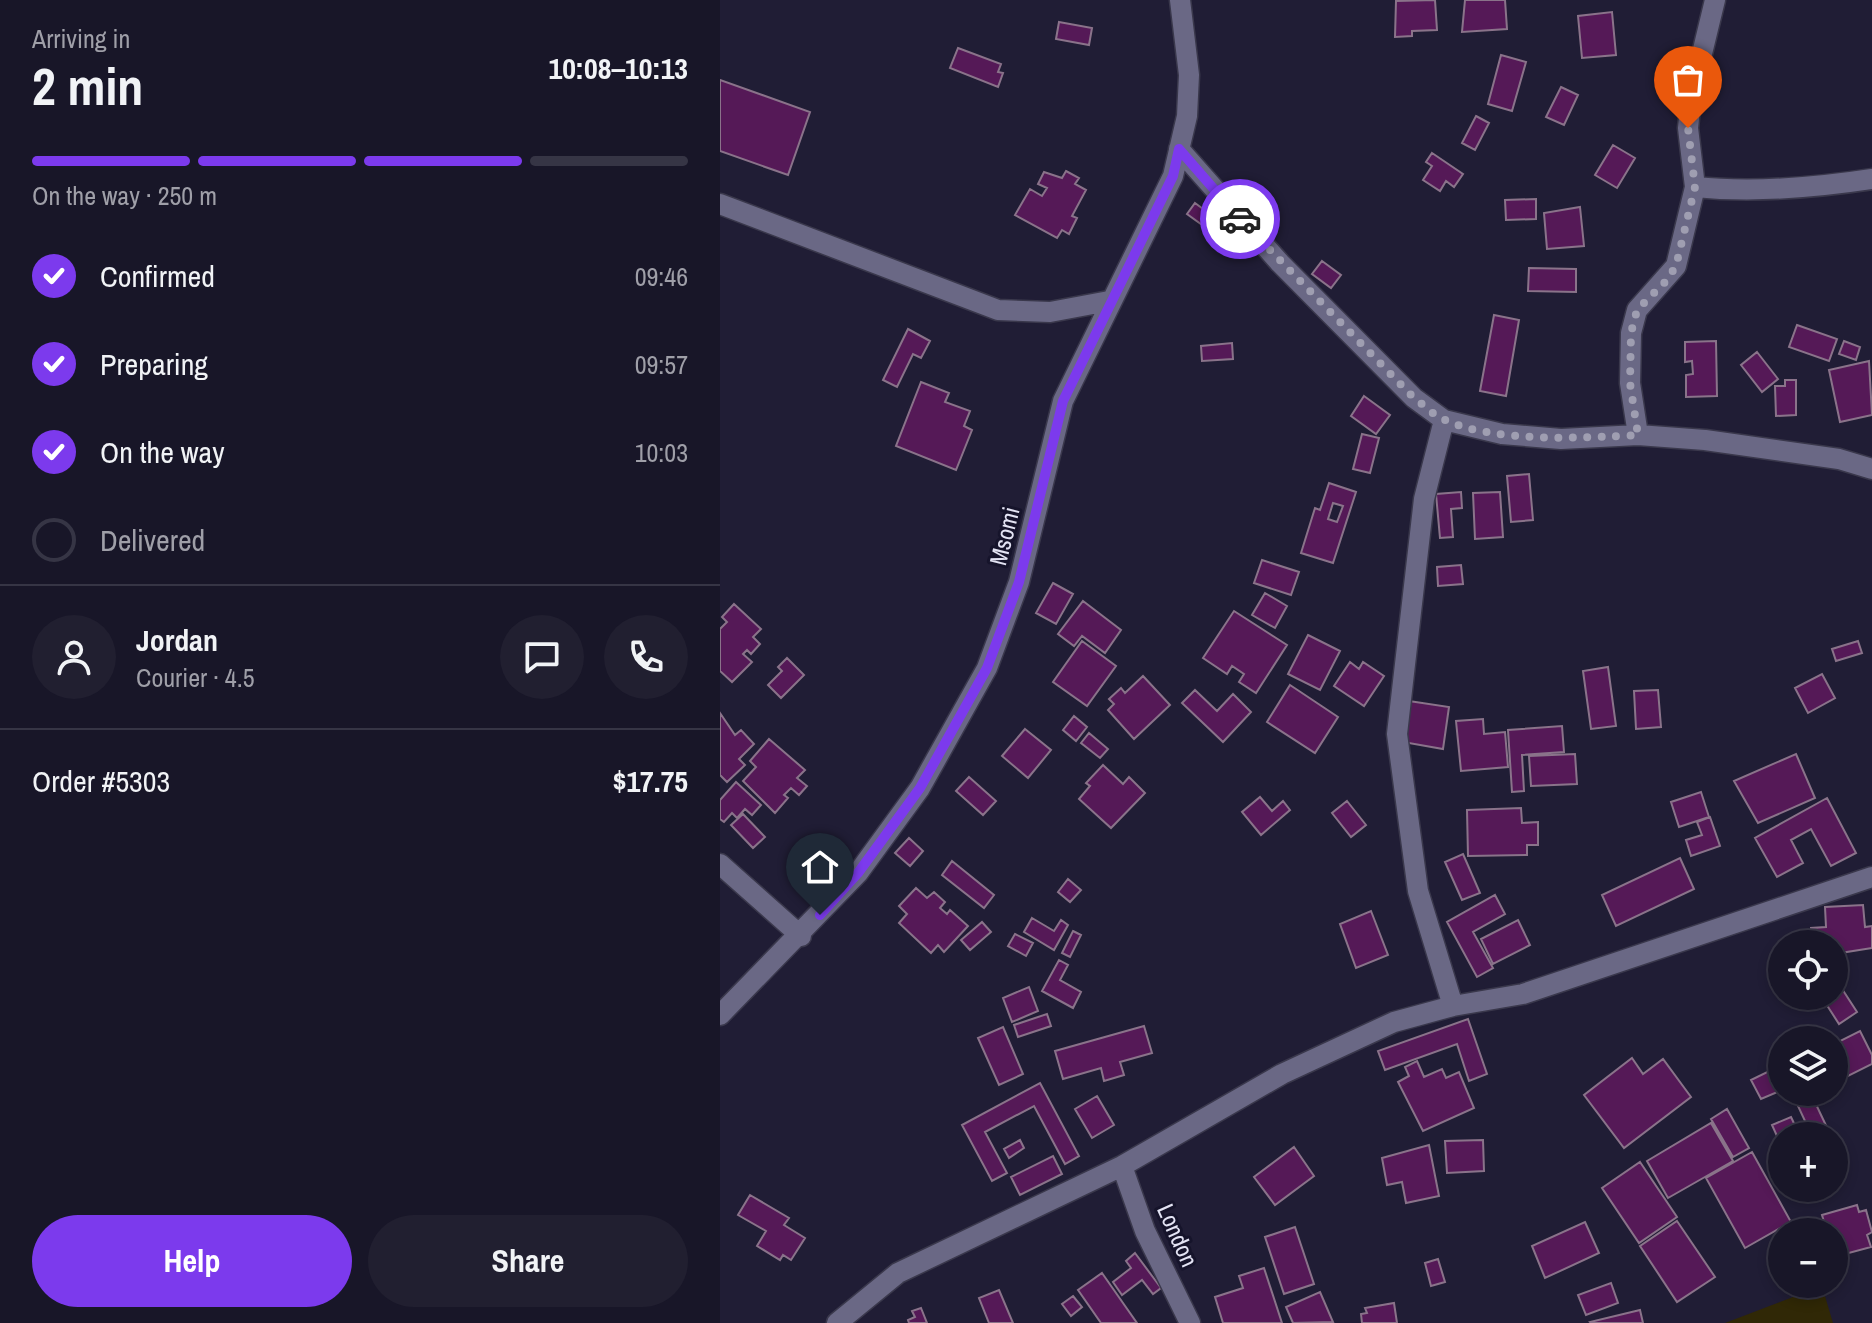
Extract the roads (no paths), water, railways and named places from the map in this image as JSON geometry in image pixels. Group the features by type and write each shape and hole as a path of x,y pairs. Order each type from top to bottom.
{"street":[{"name":"Msomi","path":"720,1015 801,936 858,873 920,788 987,668 1019,582 1063,401 1109,301 1173,176 1187,116 1189,75 1180,0"},
{"path":"1638,435 1630,383 1631,333 1637,310 1666,281 1676,266 1695,187 1688,128 1699,58 1715,0"},
{"path":"1179,149 1280,263 1414,398 1444,420 1502,434 1561,439 1638,435 1705,440 1839,459 1872,469"},
{"path":"1695,187 1731,191 1811,188 1872,179"},
{"path":"720,204 998,310 1061,311 1109,301"},
{"path":"1444,420 1424,499 1397,734 1418,891 1453,1006"},
{"path":"720,864 801,936"},
{"path":"837,1323 898,1273 1122,1166 1282,1074 1394,1022 1453,1006 1523,994 1872,877"},
{"name":"London","path":"1122,1166 1145,1231 1190,1323"}]}
